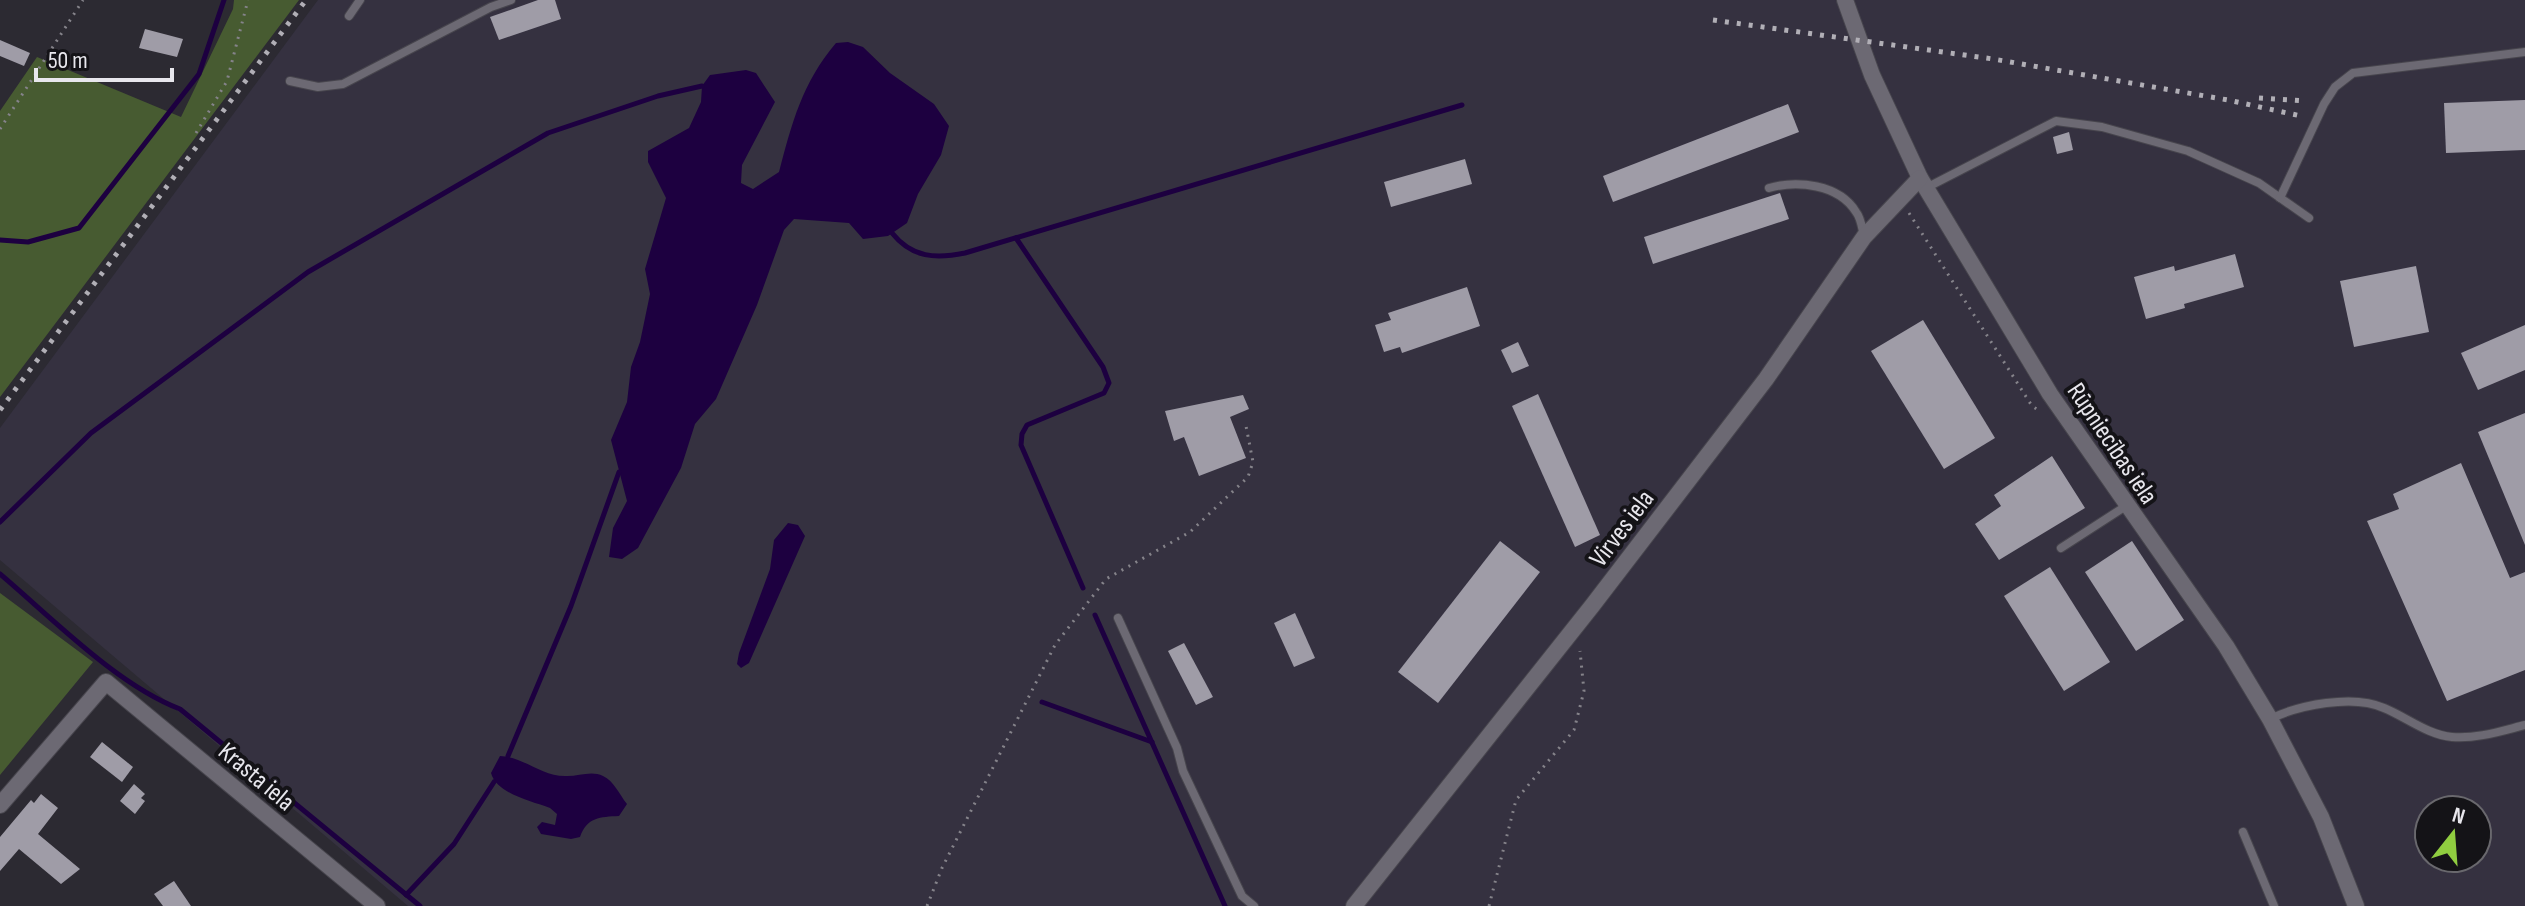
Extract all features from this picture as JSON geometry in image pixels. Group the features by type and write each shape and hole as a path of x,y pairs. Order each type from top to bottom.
{"street":[{"name":"Rūpniecības iela","path":"1845,0 1872,75 1923,183 2050,394 2226,646 2270,719 2321,817 2356,906"},
{"name":"Virves iela","path":"1353,905 1578,623 1766,379 1864,237 1923,183"},
{"name":"Krasta iela","path":"0,805 106,682 377,906"}],"lane":[{"path":"349,16 360,0"},
{"path":"481,0 491,7"},
{"path":"290,81 318,87 343,84 491,7 511,0"},
{"path":"2280,198 2324,104 2335,87 2353,73 2525,52"},
{"path":"1923,183 2056,121 2102,127 2188,151 2259,183 2309,218"},
{"path":"1769,188 1784,184 1825,188 1843,197 1858,213 1864,237"},
{"path":"2061,548 2126,506"},
{"path":"1118,618 1177,748 1183,771 1242,896 1254,906"},
{"path":"2270,719 2301,706 2360,702 2382,706 2418,726 2450,737 2481,736 2525,725"},
{"path":"2243,832 2274,906"}],"path":[{"path":"0,129 83,0"},
{"path":"196,133 227,81 248,0"},
{"path":"927,906 942,868 1055,645 1106,579 1190,532 1248,477 1253,462 1246,426"},
{"path":"1489,906 1516,800 1574,730 1584,691 1578,623"}],"shaded area":[{"path":"318,0 2525,0 2525,906 408,906 0,560 0,428"},
{"path":"848,42 863,47 890,73 934,104 949,126 941,155 918,194 907,223 888,236 863,239 849,223 794,219 784,230 757,305 716,399 695,424 681,468 638,548 622,559 609,557 613,528 627,501 611,440 627,402 631,367 640,342 650,294 645,269 666,198 648,162 648,151 689,128 701,102 702,86 710,75 746,70 756,73 775,102 742,165 741,183 753,189 779,172 806,88 836,43"},
{"path":"788,523 798,525 805,536 749,663 741,668 737,664 739,653 770,569 774,540"},
{"path":"500,756 556,775 603,776 627,804 619,816 590,822 580,837 571,839 541,834 537,827 542,822 555,825 557,814 550,808 516,796 494,780 491,773"}],"green space":[{"path":"234,0 299,0 0,397 0,111 37,57 181,117 233,9"},
{"path":"0,593 93,662 0,775"}],"building":[{"path":"538,0 555,0 561,19 499,40 490,17"},
{"path":"145,29 183,39 177,57 139,48"},
{"path":"0,40 30,53 24,66 0,56"},
{"path":"2525,100 2525,150 2446,153 2444,103"},
{"path":"1788,104 1799,132 1613,202 1603,176"},
{"path":"2069,132 2073,150 2057,154 2053,137"},
{"path":"1465,159 1472,184 1391,207 1384,182"},
{"path":"1780,193 1789,219 1653,264 1644,237"},
{"path":"2235,254 2244,287 2184,304 2185,308 2146,319 2134,277 2174,266 2175,271"},
{"path":"2416,266 2429,332 2354,347 2340,281"},
{"path":"1467,287 1480,326 1402,353 1400,347 1384,352 1375,325 1391,320 1388,313"},
{"path":"1923,320 1995,438 1944,469 1871,351"},
{"path":"2525,325 2525,370 2478,390 2461,353"},
{"path":"1518,342 1529,366 1512,373 1501,350"},
{"path":"1538,394 1600,535 1575,547 1512,406"},
{"path":"1243,395 1249,409 1230,417 1246,458 1199,476 1184,437 1174,441 1165,411"},
{"path":"2525,413 2525,545 2478,432"},
{"path":"2052,456 2085,508 1999,560 1975,524 2001,506 1994,495"},
{"path":"2461,463 2510,578 2525,572 2525,670 2447,701 2367,521 2399,509 2393,494"},
{"path":"1500,541 1540,572 1438,703 1398,672"},
{"path":"2132,541 2184,620 2136,651 2085,572"},
{"path":"2050,567 2110,662 2064,691 2004,596"},
{"path":"1295,613 1315,658 1294,667 1274,623"},
{"path":"1184,643 1213,697 1196,705 1168,651"},
{"path":"102,742 133,767 122,782 90,757"},
{"path":"134,784 145,794 141,798 145,801 135,814 120,801"},
{"path":"41,794 58,808 38,834 80,869 61,884 19,849 0,871 0,837 31,800 34,803"},
{"path":"174,881 191,906 163,906 154,894"}],"waterway":[{"path":"0,240 28,242 79,228 199,74 224,0"},
{"path":"0,522 91,433 308,272 548,133 658,96 702,86"},
{"path":"892,233 908,248 925,255 965,253 1462,105"},
{"path":"1016,238 1103,367 1109,383 1104,393 1027,425 1022,434 1021,445 1083,588"},
{"path":"508,756 571,606 619,472"},
{"path":"0,574 109,667 156,698 180,709 420,906"},
{"path":"1095,615 1225,906"},
{"path":"1042,702 1152,742"},
{"path":"406,895 454,844 494,782"}],"railway":[{"path":"0,410 306,0"},
{"path":"1713,20 1993,59 2228,100 2301,116"},
{"path":"2259,98 2306,101"}]}
